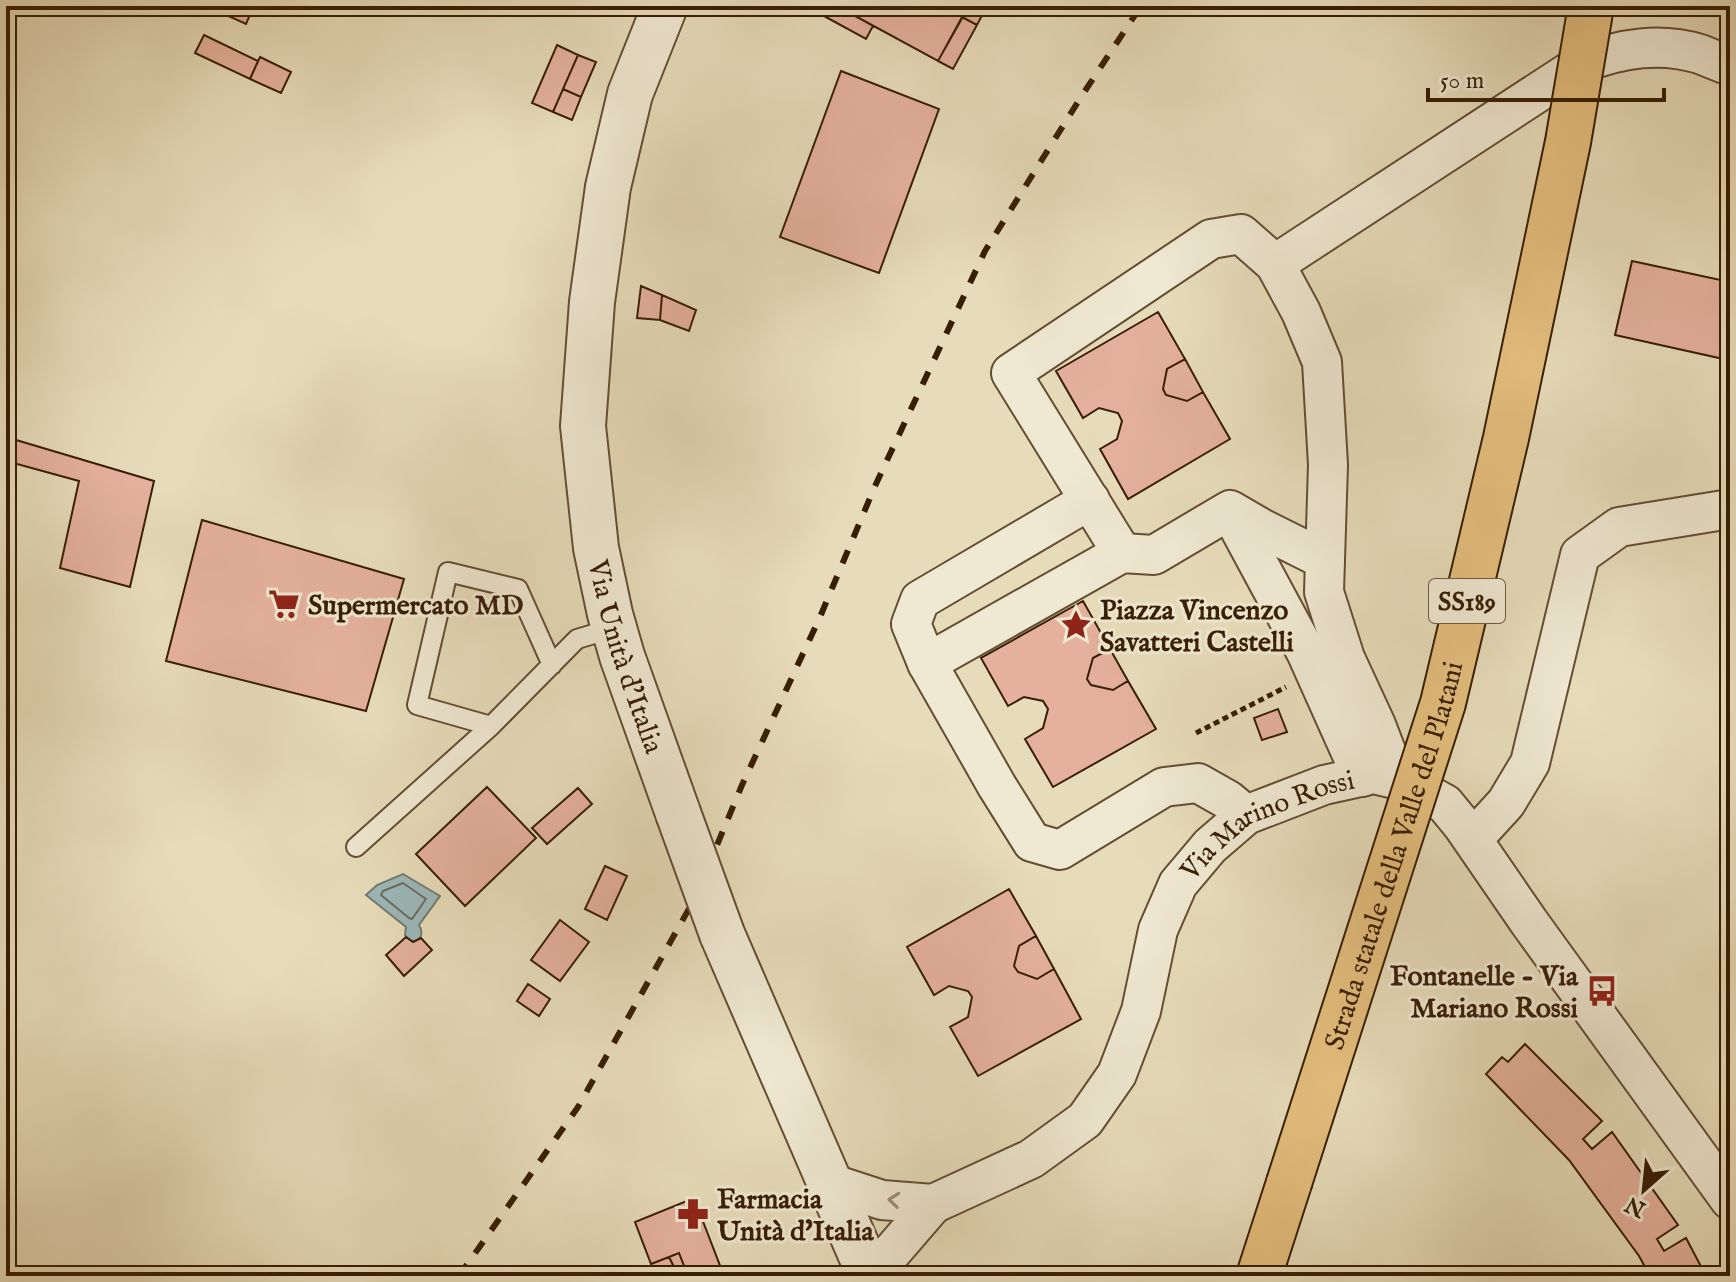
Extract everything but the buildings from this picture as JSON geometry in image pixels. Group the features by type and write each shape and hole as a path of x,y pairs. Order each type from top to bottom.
{"main road":[{"name":"Strada statale della Valle del Platani","path":"1259,1276 1443,703 1509,422 1568,142 1591,6"}],"street":[{"name":"Via Unità d'Italia","path":"665,6 630,94 608,187 592,302 583,426 596,548 622,656 722,934 870,1276"},
{"path":"1275,264 1583,63 1620,51 1655,47 1700,54 1730,66"},
{"path":"1122,553 1011,373 1211,239 1241,234 1275,264 1301,312 1322,362 1328,465 1324,576 1345,658 1376,725 1380,778"},
{"path":"1090,500 920,600 911,624 927,663 1032,842 1060,850 1164,787 1198,783 1228,800 1246,815"},
{"path":"1473,839 1506,803 1530,763 1580,555 1619,527 1730,509"},
{"path":"1230,510 1261,528 1324,576"},
{"path":"927,663 1122,553 1154,555 1230,510"},
{"path":"1230,510 1315,672 1380,778"},
{"path":"1287,616 1324,576"},
{"name":"Via Marino Rossi","path":"870,1276 933,1204 1031,1159 1085,1120 1117,1074 1141,1011 1158,930 1178,884 1210,846 1246,815 1324,785 1380,778 1403,781 1445,804 1730,1200"},
{"name":"Via Marino Rossi","path":"830,1183 882,1200 933,1204"}],"lane":[{"path":"491,726 417,705 448,572 518,589 552,665"},
{"path":"356,847 491,726 577,639 614,628"}],"path":[{"path":"1196,733 1315,672"}],"water":[{"path":"403,874 440,896 419,925 420,937 415,941 405,935 406,927 366,895 377,885"}],"railway":[{"path":"459,1276 578,1107 695,898 875,486 985,251 1141,6"}],"place":[{"name":"Supermercato MD","path":"284,604"},
{"name":"Piazza Vincenzo Savatteri Castelli","path":"1076,625"},
{"name":"Fontanelle - Via Mariano Rossi","path":"1602,991"},
{"name":"Farmacia Unità d'Italia","path":"693,1214"}]}
